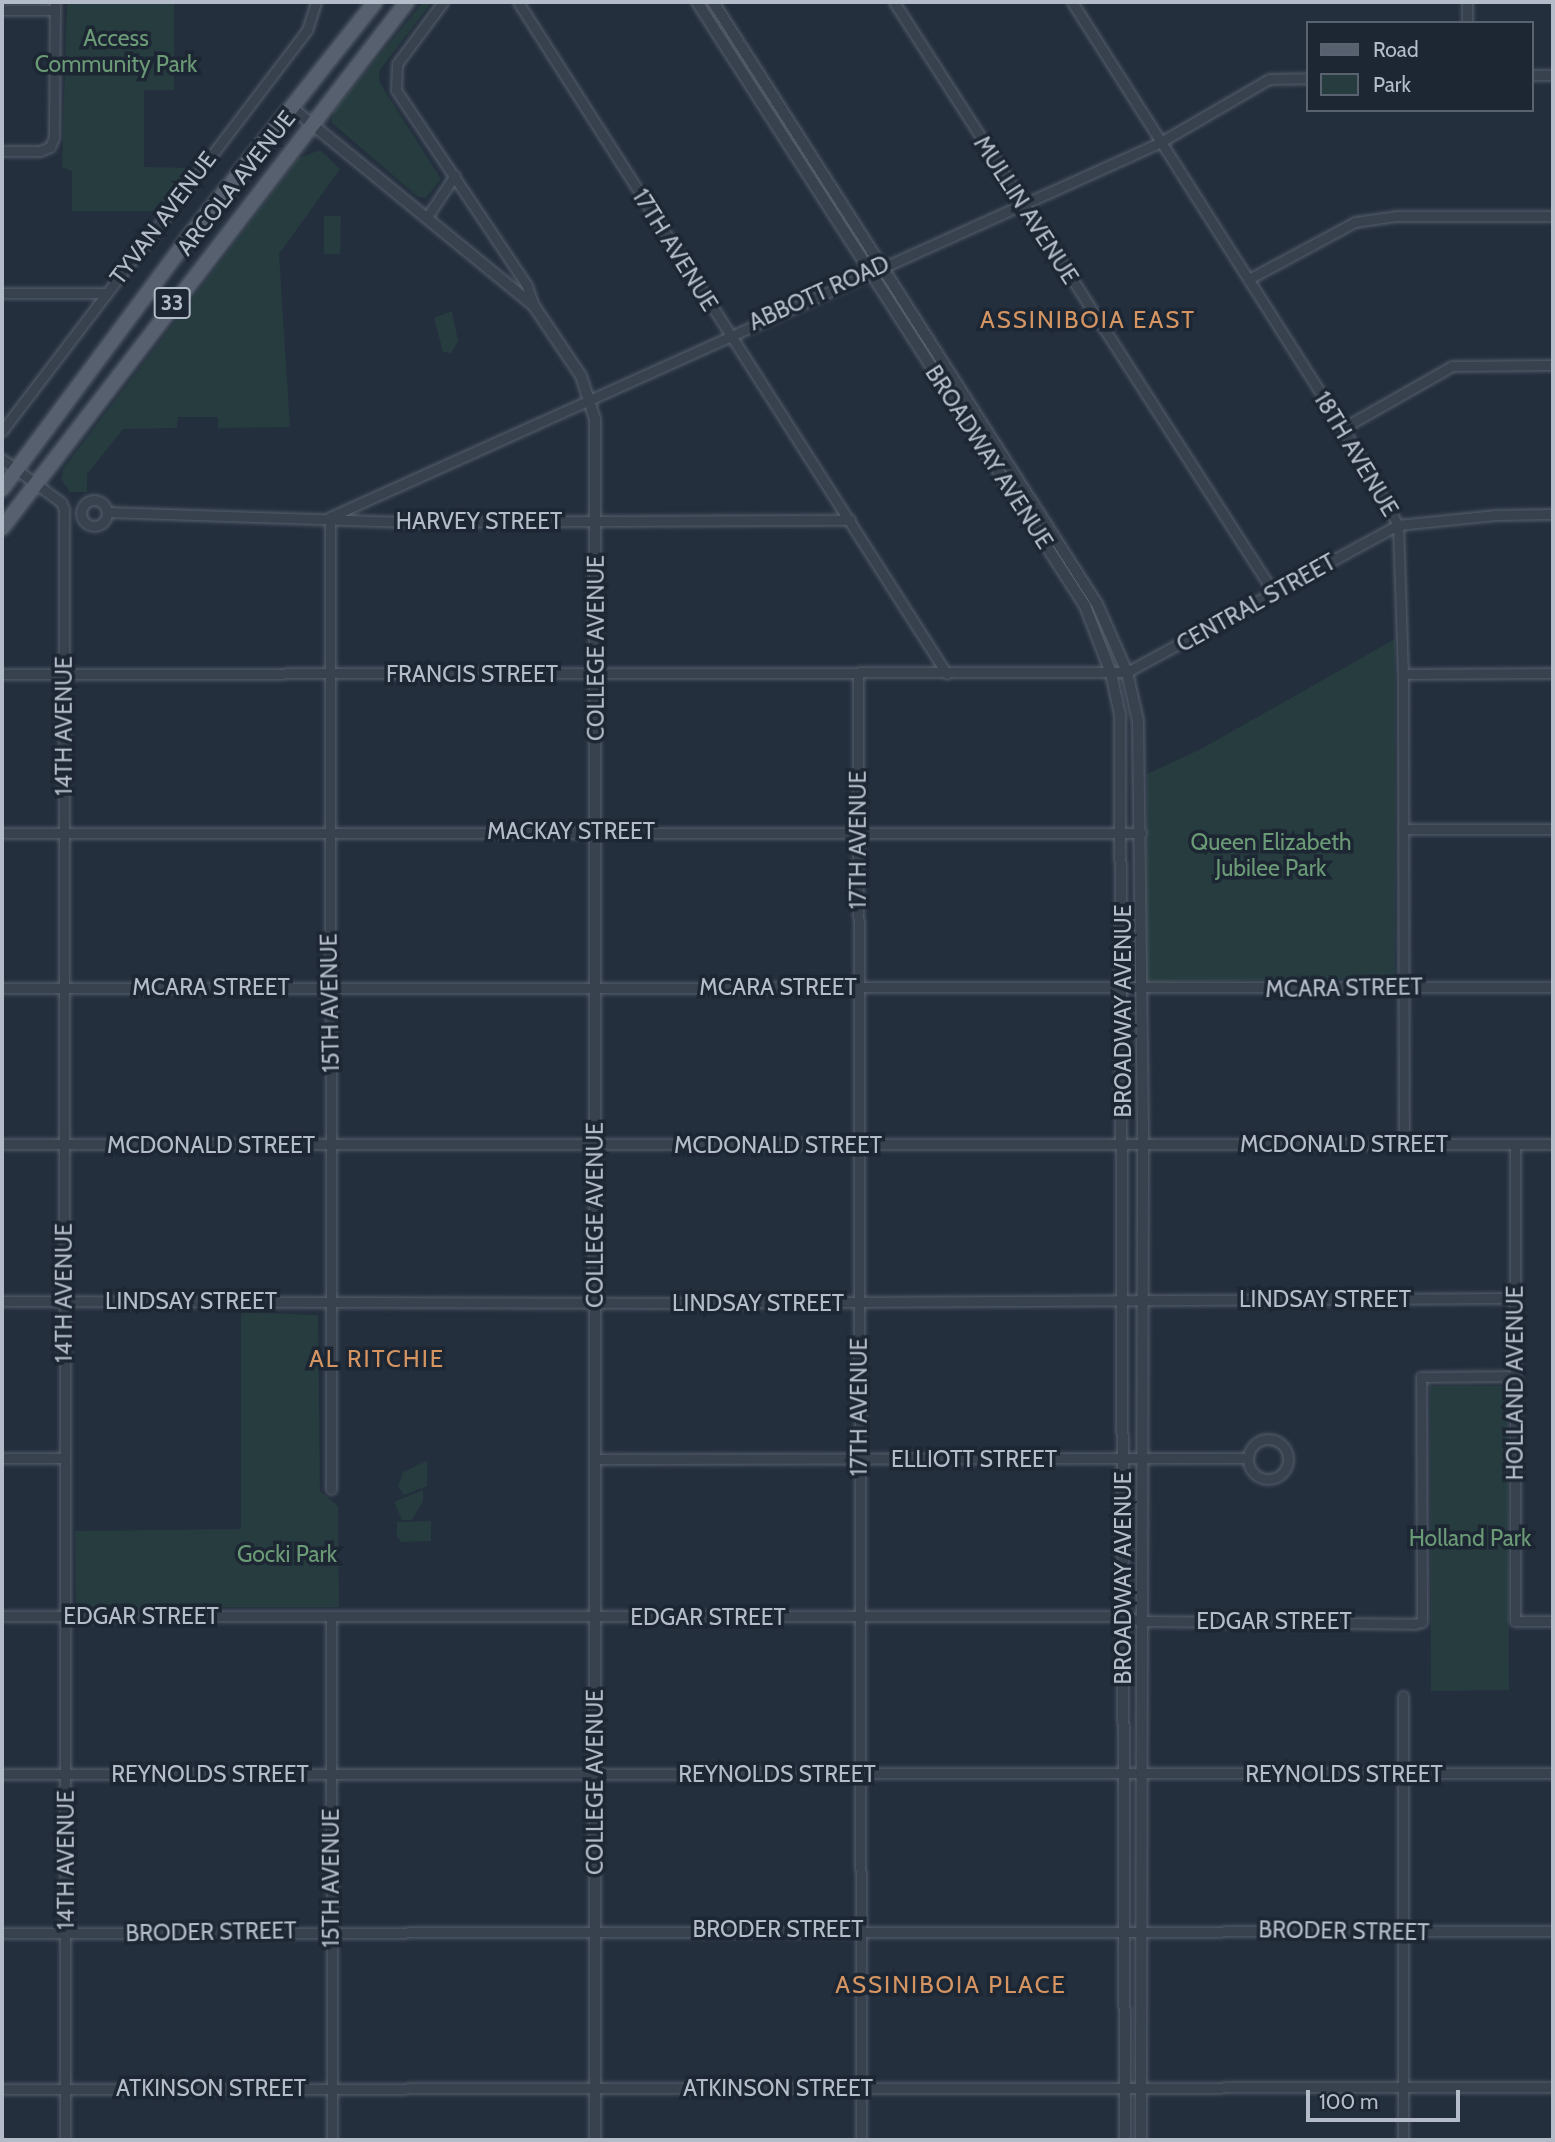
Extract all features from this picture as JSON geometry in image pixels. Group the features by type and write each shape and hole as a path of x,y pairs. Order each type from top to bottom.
{"main road":[{"name":"ARCOLA AVENUE","path":"2,489 291,107 375,2"},
{"name":"ARCOLA AVENUE","path":"2,528 311,123 407,2"}],"street":[{"name":"TYVAN AVENUE","path":"2,431 307,30 316,2"},
{"name":"17TH AVENUE","path":"518,2 947,674"},
{"name":"BROADWAY AVENUE","path":"697,2 1085,606 1111,673 1122,736 1124,832 1122,1145 1125,2140"},
{"name":"BROADWAY AVENUE","path":"713,2 1097,604 1128,672 1138,721 1143,1144 1140,2140"},
{"name":"MULLIN AVENUE","path":"894,2 1274,593"},
{"name":"18TH AVENUE","path":"1072,2 1159,143 1343,428 1398,525 1403,674 1404,1144"},
{"path":"1467,2 1467,21"},
{"path":"2,10 55,6 54,137 50,146 40,151 2,151"},
{"path":"440,6 397,64 394,76 402,102 455,175 527,286 534,306 592,398"},
{"path":"1534,75 1553,75"},
{"name":"ABBOTT ROAD","path":"330,517 869,270 1159,143 1269,79 1306,78"},
{"path":"291,107 534,306"},
{"path":"427,217 455,175"},
{"path":"1249,279 1354,222 1396,216 1553,216"},
{"path":"2,293 107,293"},
{"path":"1343,428 1452,366 1553,365"},
{"name":"COLLEGE AVENUE","path":"592,398 596,521 595,2140"},
{"name":"14TH AVENUE","path":"2,459 61,502 64,509 65,2140"},
{"name":"HARVEY STREET","path":"107,512 330,517 414,522 850,520"},
{"path":"1398,525 1495,515 1553,514"},
{"name":"15TH AVENUE","path":"330,517 331,1489"},
{"name":"CENTRAL STREET","path":"1111,673 1128,672 1398,525"},
{"name":"FRANCIS STREET","path":"2,674 1111,673"},
{"path":"1403,674 1553,673"},
{"name":"17TH AVENUE","path":"858,674 861,2140"},
{"path":"1403,829 1553,829"},
{"name":"MACKAY STREET","path":"2,833 330,830 1141,832"},
{"name":"MCARA STREET","path":"2,988 1553,987"},
{"name":"MCDONALD STREET","path":"2,1144 1553,1144"},
{"name":"HOLLAND AVENUE","path":"1515,1144 1515,1621 1553,1621"},
{"name":"LINDSAY STREET","path":"2,1301 859,1303 1515,1298"},
{"name":"EDGAR STREET","path":"2,1616 1123,1616 1142,1621 1414,1624 1422,1622 1421,1377 1515,1376"},
{"path":"1273,1439 1286,1449 1289,1463 1281,1475 1268,1480 1255,1475 1248,1458 1253,1445 1273,1439"},
{"path":"2,1458 63,1458"},
{"name":"ELLIOTT STREET","path":"595,1459 1248,1458"},
{"name":"15TH AVENUE","path":"331,1616 332,2140"},
{"path":"1403,1696 1403,2140"},
{"name":"REYNOLDS STREET","path":"2,1774 1553,1773"},
{"name":"BRODER STREET","path":"2,1933 861,1929 1553,1931"},
{"name":"ATKINSON STREET","path":"2,2088 1553,2087"}],"green space":[{"name":"Access Community Park","path":"67,2 174,2 174,90 144,90 144,167 189,168 158,211 72,211 72,171 62,167"},
{"path":"423,2 432,2 379,71 380,83 441,179 426,198 418,197 331,122 334,111"},
{"path":"320,150 340,169 279,254 290,427 218,428 218,417 178,417 177,428 123,429 87,474 87,492 70,492 61,479 63,469 299,158"},
{"path":"324,216 341,216 340,254 324,254"},
{"path":"452,311 458,341 451,353 443,352 434,318"},
{"name":"Queen Elizabeth Jubilee Park","path":"1395,639 1395,978 1145,982 1147,774 1201,749"},
{"name":"Gocki Park","path":"241,1312 318,1315 320,1491 338,1506 339,1607 82,1608 76,1603 75,1531 241,1529"},
{"name":"Holland Park","path":"1430,1386 1508,1386 1509,1690 1431,1691"},
{"path":"427,1461 427,1486 404,1495 398,1486 403,1472"},
{"path":"423,1490 423,1501 412,1520 402,1520 394,1502"},
{"path":"431,1521 431,1541 401,1542 397,1536 397,1522"}],"district":[{"name":"ASSINIBOIA EAST","path":"1088,320"},
{"name":"AL RITCHIE","path":"377,1359"},
{"name":"ASSINIBOIA PLACE","path":"951,1985"}]}
